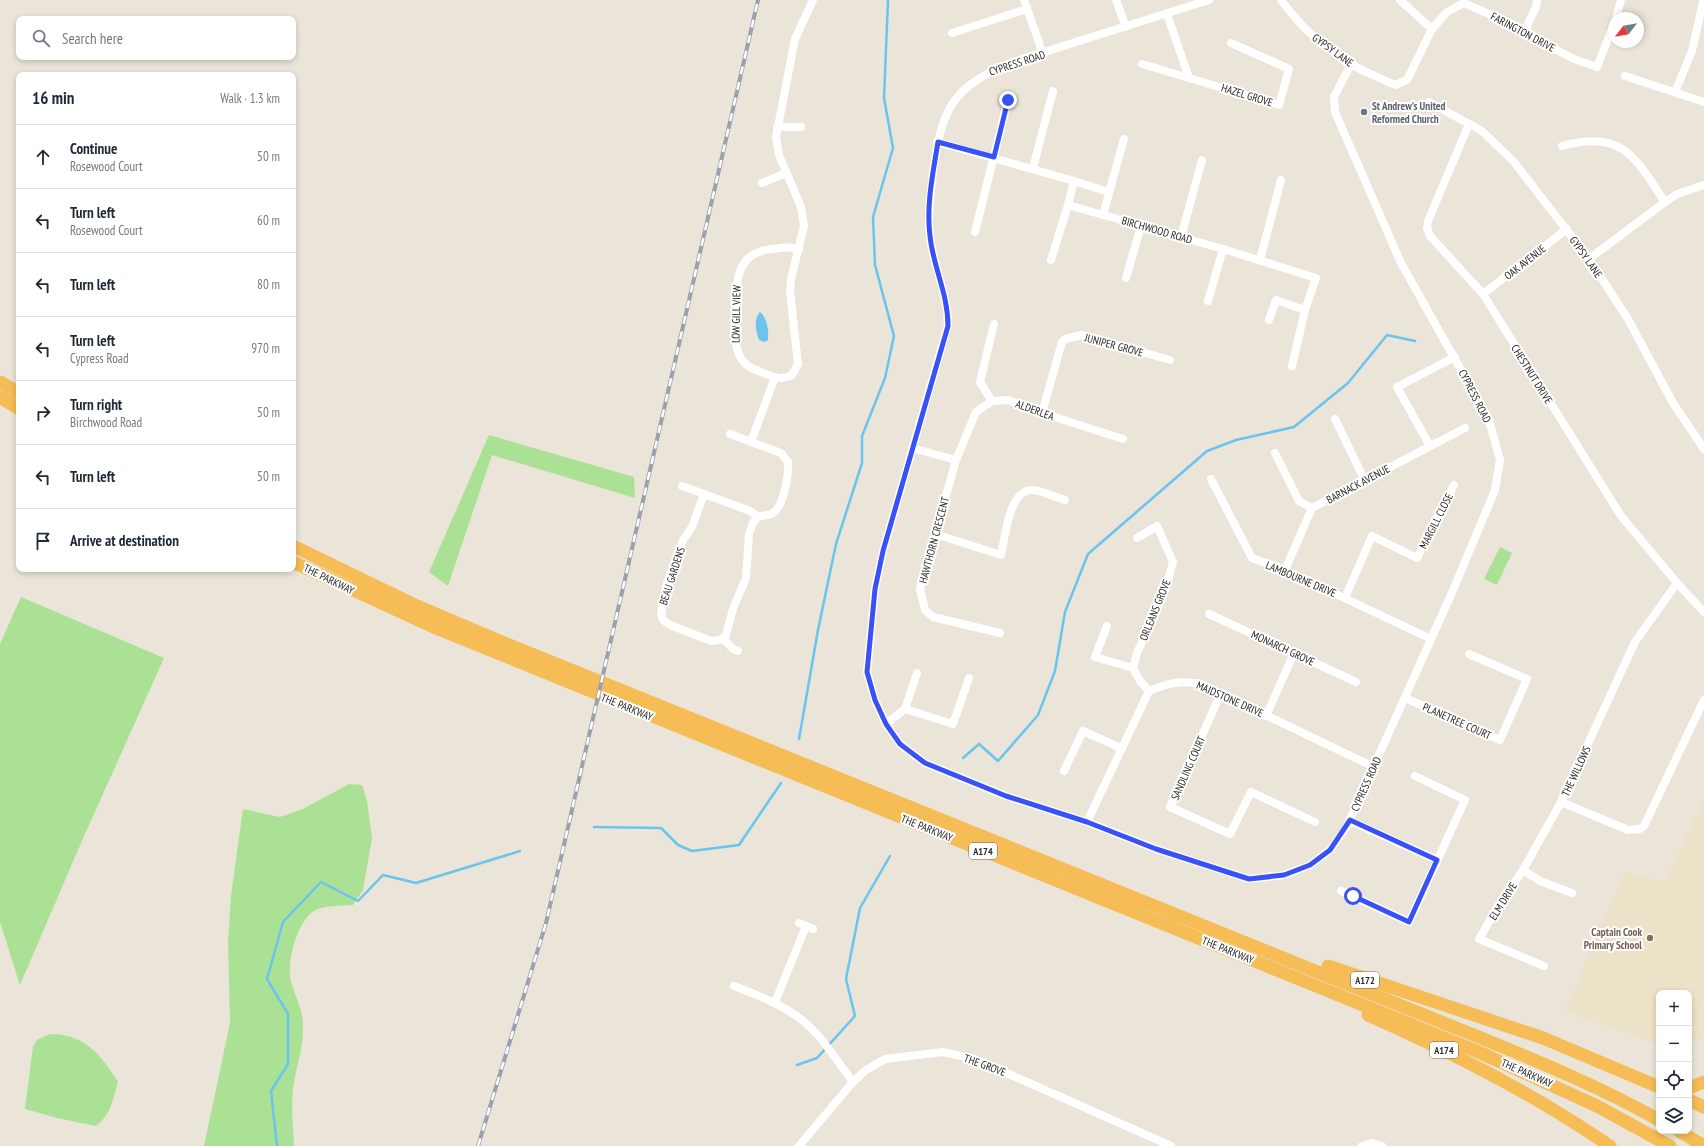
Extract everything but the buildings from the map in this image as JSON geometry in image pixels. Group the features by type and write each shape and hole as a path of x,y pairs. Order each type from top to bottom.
{"highway":[{"path":"0,382 16,391"},
{"path":"0,397 16,407"},
{"name":"THE PARKWAY","path":"296,547 417,606 504,643 1263,949 1561,1071 1625,1101 1656,1118"},
{"name":"THE PARKWAY","path":"296,563 436,628 1418,1026 1547,1082 1597,1106 1670,1146"},
{"name":"A172","path":"1263,949 1303,957 1362,979 1543,1038 1656,1086"},
{"name":"A174","path":"1271,967 1345,1006 1459,1057 1546,1105 1610,1146"},
{"path":"1692,1087 1704,1082"},
{"path":"1692,1101 1704,1107"},
{"path":"1685,1134 1704,1146"}],"street":[{"path":"751,442 775,377 780,379 788,377 795,371 798,364 790,291 791,279 803,236 804,218 777,146 777,127 795,39 813,0"},
{"path":"1024,0 1043,54"},
{"path":"1116,0 1126,26"},
{"name":"CYPRESS ROAD","path":"1208,0 1043,54 1013,62 986,73 967,87 953,101 943,121 938,142 929,207 930,237 948,307 948,326 883,551 875,589 870,628 867,672 875,700 886,724 900,744 925,763 1000,794 1087,822 1156,849 1249,879 1284,875 1310,865 1330,850 1350,820 1431,639 1495,490 1500,460 1489,420 1401,263 1335,112 1334,97 1351,64"},
{"name":"GYPSY LANE","path":"1281,0 1298,22 1312,35 1351,64 1395,85"},
{"path":"1400,0 1432,29"},
{"path":"1525,30 1536,7 1537,0"},
{"path":"1617,12 1620,0"},
{"name":"FARINGTON DRIVE","path":"1395,85 1407,80 1432,29 1446,12 1464,2 1525,30 1545,44 1597,67 1608,39"},
{"path":"1675,92 1692,51 1703,2"},
{"path":"952,33 1027,8"},
{"path":"1167,14 1189,78"},
{"name":"HAZEL GROVE","path":"1142,64 1279,105 1289,70 1231,43"},
{"path":"1625,76 1704,102"},
{"path":"1033,168 1053,91"},
{"path":"975,232 1008,100"},
{"name":"GYPSY LANE","path":"1429,102 1482,131 1514,162 1589,259 1628,319 1673,403 1704,449"},
{"name":"CHESTNUT DRIVE","path":"1469,124 1428,221 1427,228 1430,236 1483,294 1621,516 1677,583 1704,612"},
{"path":"777,127 801,127"},
{"path":"1103,215 1124,139"},
{"path":"1562,146 1580,141 1598,141 1614,144 1626,151 1648,176 1665,202"},
{"path":"938,142 1033,168 1109,192"},
{"path":"1181,237 1202,160"},
{"path":"762,183 786,173"},
{"path":"1260,260 1281,180"},
{"path":"1051,260 1074,181"},
{"path":"1589,259 1677,194 1704,185"},
{"name":"BIRCHWOOD ROAD","path":"1068,205 1223,248 1316,278 1305,310 1292,366"},
{"path":"1126,278 1142,226"},
{"name":"OAK AVENUE","path":"1483,294 1567,229"},
{"name":"LOW GILL VIEW","path":"775,377 750,367 743,362 736,349 737,278 746,260 755,254 765,250 792,247 798,250"},
{"path":"1208,301 1223,248"},
{"path":"1269,320 1276,300 1305,310"},
{"path":"912,448 956,460 976,412 992,401 980,382 994,324"},
{"name":"JUNIPER GROVE","path":"1042,413 1062,342 1065,339 1082,335 1170,360"},
{"path":"1430,446 1397,388 1455,357"},
{"name":"ALDERLEA","path":"992,401 1008,400 1042,413 1123,439"},
{"path":"1335,419 1365,480"},
{"name":"BARNACK AVENUE","path":"1312,508 1465,428"},
{"path":"730,434 781,453 788,465 782,499 779,506 772,514 758,517 753,523 749,534 746,578 724,638 733,649 738,651"},
{"path":"1275,453 1298,501 1312,508 1285,570"},
{"name":"HAWTHORN CRESCENT","path":"956,460 920,589 925,610 933,617 1000,633"},
{"name":"LAMBOURNE DRIVE","path":"1211,479 1252,558 1285,570 1431,639"},
{"name":"MARGILL CLOSE","path":"1345,598 1372,536 1417,558 1454,485"},
{"path":"682,486 750,511 758,517"},
{"path":"936,534 1001,555 1013,504 1020,494 1032,490 1065,500"},
{"name":"BEAU GARDENS","path":"704,494 692,527 683,540 666,586 661,614 663,620 670,625 711,641 724,638"},
{"name":"ORLEANS GROVE","path":"1133,668 1137,653 1165,591 1173,562 1157,526 1137,538"},
{"name":"THE WILLOWS","path":"1677,583 1635,642 1561,802 1628,830 1640,829 1644,826 1704,700"},
{"name":"MONARCH GROVE","path":"1210,614 1356,682"},
{"path":"1087,822 1149,691 1140,681 1133,668 1095,657 1107,626"},
{"path":"1266,716 1294,653"},
{"name":"PLANETREE COURT","path":"1405,698 1500,740 1527,679 1468,654"},
{"path":"886,724 906,709 917,673"},
{"path":"906,709 953,724 968,678"},
{"name":"MAIDSTONE DRIVE","path":"1149,691 1170,682 1201,684 1374,767"},
{"name":"SANDLING COURT","path":"1221,693 1170,807 1230,834 1251,792 1315,822"},
{"path":"1064,770 1083,731 1121,748"},
{"path":"1341,891 1409,922 1464,800 1414,776"},
{"name":"ELM DRIVE","path":"1544,966 1479,940 1500,903 1523,870 1561,802"},
{"path":"1350,820 1437,860"},
{"path":"1523,870 1540,880 1572,893"},
{"path":"775,1002 806,926"},
{"path":"734,986 775,1002 804,1023 815,1032 853,1082"},
{"name":"THE GROVE","path":"799,1146 853,1082 866,1070 885,1059 943,1052 975,1059 1171,1146"},
{"path":"1362,1146 1372,1143 1382,1146"}],"shaded area":[{"name":"Captain Cook Primary School","path":"1704,800 1704,1039 1692,1042 1692,990 1656,990 1656,1044 1565,1011 1625,872 1664,882"}],"green space":[{"path":"489,435 634,477 635,498 492,455 448,586 429,572"},
{"path":"1500,547 1512,553 1497,585 1484,579"},
{"path":"21,597 164,658 81,843 20,985 0,922 0,644"},
{"path":"349,784 362,785 367,801 372,838 363,890 353,905 333,906 318,909 308,916 303,922 292,950 290,975 303,1018 300,1056 292,1095 294,1146 204,1146 230,1023 228,941 231,896 243,809 280,817 303,809"},
{"path":"50,1034 62,1035 82,1042 98,1055 118,1082 113,1101 108,1111 96,1126 57,1118 25,1109 33,1047 37,1040"}],"water":[{"path":"760,312 766,321 768,329 768,340 765,342 759,340 756,329 756,318"}],"waterway":[{"path":"799,739 818,630 836,544 862,463 862,436 885,378 894,336 875,265 873,217 893,148 884,98 888,0"},
{"path":"963,758 979,744 998,761 1038,715 1055,671 1065,612 1088,554 1207,451 1236,440 1294,427 1348,383 1387,335 1415,341"},
{"path":"594,827 661,828 678,845 692,851 739,845 781,783"},
{"path":"277,1146 271,1091 288,1064 288,1014 267,979 283,922 321,882 358,901 383,875 416,883 520,851"},
{"path":"797,1065 817,1058 855,1016 846,979 860,908 890,856"}],"railway":[{"path":"478,1146 546,923 758,0"}],"place":[{"name":"St Andrew's United Reformed Church","path":"1364,112"},
{"name":"Captain Cook Primary School","path":"1650,938"}],"route":[{"path":"1008,100 994,157 938,142 929,207 930,237 948,307 948,326 883,551 875,589 870,628 867,672 875,700 886,724 900,744 925,763 1006,796 1087,822 1156,849 1249,879 1284,875 1321,859 1339,839 1350,820 1437,860 1409,922 1353,896"}]}
